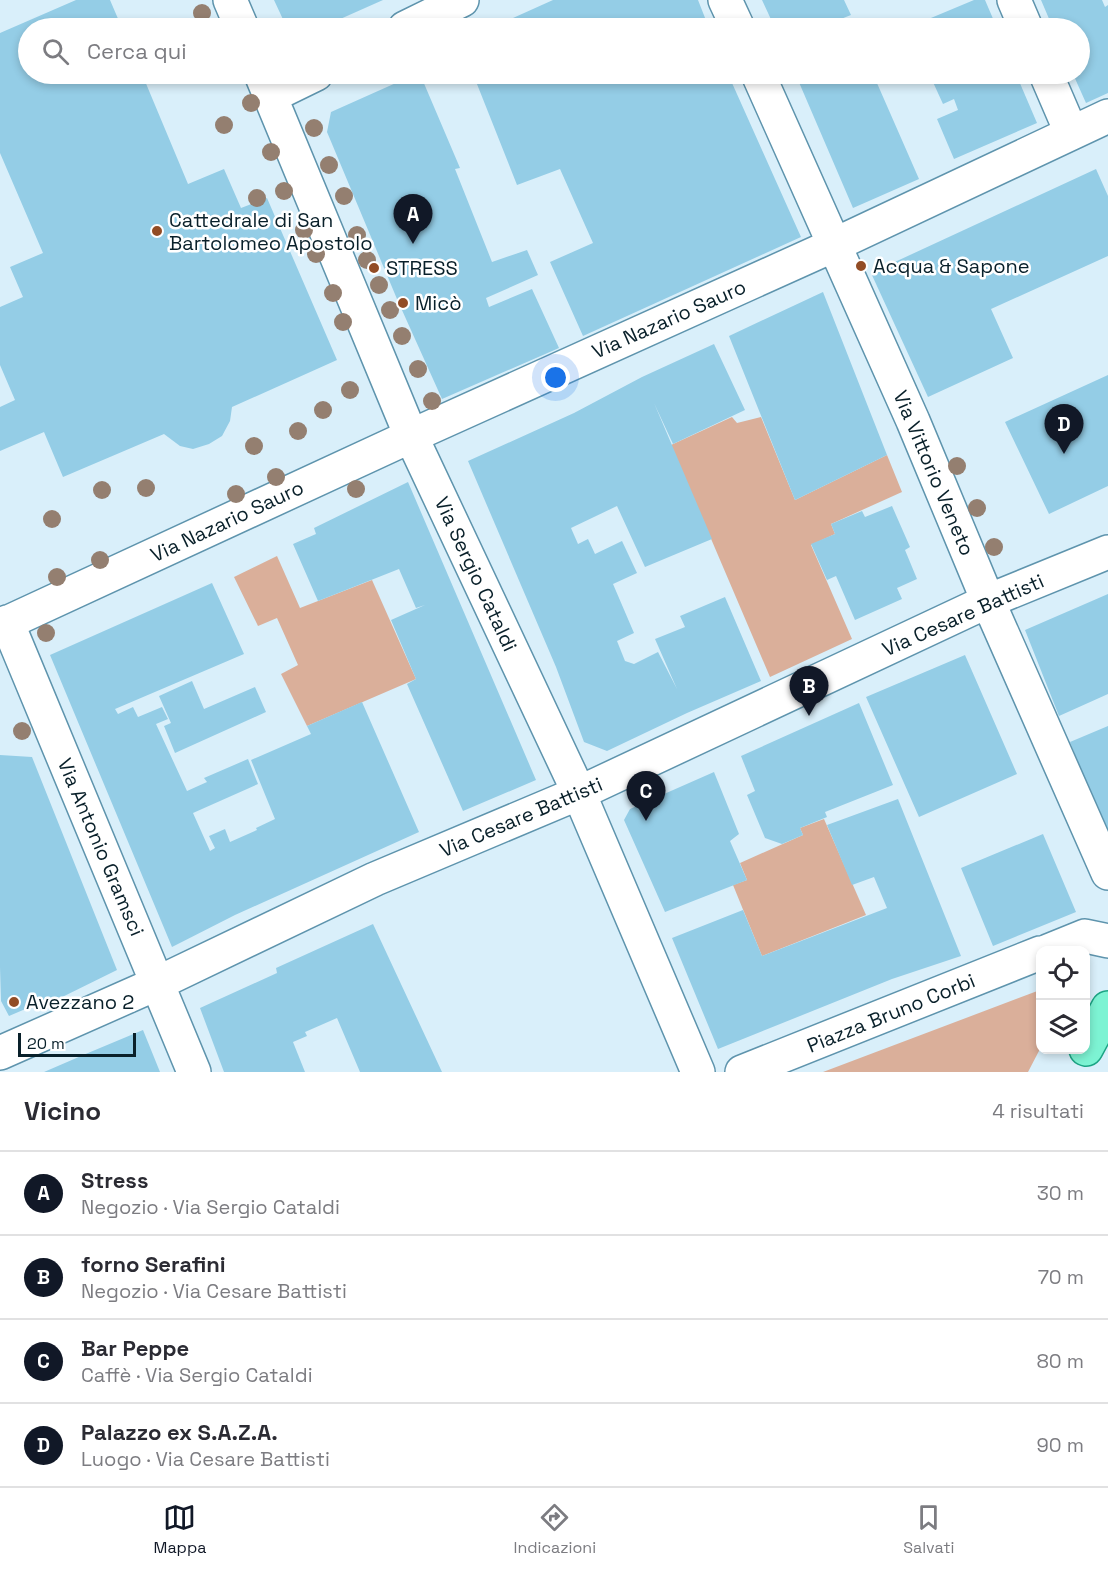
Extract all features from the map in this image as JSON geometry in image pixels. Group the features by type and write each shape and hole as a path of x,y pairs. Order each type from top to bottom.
{"main road":[{"path":"1090,1040 1108,1008"},
{"path":"1073,1072 1082,1054"}],"street":[{"path":"230,0 238,18"},
{"path":"425,18 462,0"},
{"path":"725,0 733,18"},
{"path":"1014,0 1022,18"},
{"name":"Via Vittorio Veneto","path":"762,84 913,421 988,601 1108,873"},
{"path":"1050,84 1071,132"},
{"name":"Via Sergio Cataldi","path":"266,85 411,436 579,793 698,1072"},
{"name":"Via Nazario Sauro","path":"3,624 834,244 1108,116"},
{"name":"Via Cesare Battisti","path":"0,1053 158,983 375,879 579,793 988,601 1108,552"},
{"name":"Via Antonio Gramsci","path":"3,624 194,1072"},
{"path":"1060,946 1084,936 1108,941"},
{"name":"Piazza Bruno Corbi","path":"742,1072 1036,955"}],"shaded area":[{"path":"732,417 737,423 761,417 795,500 887,455 902,492 831,524 835,534 811,545 852,639 770,677 671,445"},
{"path":"277,556 300,608 372,580 416,679 307,726 281,674 298,665 277,618 258,626 234,577"},
{"path":"824,819 866,915 762,956 733,885 747,880 740,863 803,835 800,828"},
{"path":"1036,992 1037,1054 1028,1072 823,1072"}],"building":[{"name":"Cattedrale di San Bartolomeo Apostolo","path":"76,0 110,0 118,18 35,18"},
{"path":"274,0 383,0 342,18 282,18"},
{"path":"553,0 698,0 705,18 513,18"},
{"path":"762,0 844,0 851,15 843,18 770,18"},
{"path":"974,0 985,0 993,18 931,18"},
{"path":"1041,0 1102,0 1105,7 1108,5 1108,93 1086,103 1077,84 1090,84 1090,18 1049,18"},
{"name":"Cattedrale di San Bartolomeo Apostolo","path":"18,25 18,84 146,84 188,184 224,169 241,208 267,198 337,360 232,407 230,421 222,436 209,444 193,449 180,446 164,434 63,477 44,432 0,451 0,407 15,400 0,365 0,307 23,297 10,267 43,253 0,153 0,33"},
{"path":"394,84 424,84 460,168 455,169 492,262 527,250 538,275 486,298 489,307 532,289 559,348 442,399 327,132 331,112"},
{"path":"477,84 732,84 801,237 583,336 550,262 593,243 560,169 517,185"},
{"path":"800,84 877,84 919,179 853,208"},
{"path":"934,84 1020,84 1037,123 954,159 937,119 958,110 954,99 943,104"},
{"path":"1096,169 1108,196 1108,256 991,309 1013,358 928,397 871,273"},
{"path":"823,292 887,455 795,500 729,336"},
{"path":"714,344 745,410 673,444 654,403 712,539 645,567 617,506 571,528 578,544 588,539 595,554 622,541 637,573 613,584 634,633 617,641 625,661 634,664 658,652 677,689 655,639 685,627 680,616 725,597 761,681 607,751 584,742 556,667 468,461 574,413 642,377"},
{"path":"1108,375 1108,486 1049,514 1005,422"},
{"path":"408,482 536,780 463,811 407,684 416,679 391,620 425,605 416,608 399,569 318,601 293,544 316,534 314,528"},
{"path":"892,506 910,547 905,550 917,579 897,588 902,599 855,620 836,576 827,580 811,544 835,534 831,524 862,511 865,517"},
{"path":"212,583 244,654 115,709 118,714 133,707 138,717 162,707 168,719 156,724 187,791 207,782 204,778 248,759 258,784 193,813 210,851 215,848 209,836 225,829 230,842 275,819 251,760 311,734 307,726 362,702 419,832 235,915 172,947 50,655"},
{"path":"1108,594 1108,694 1059,716 1025,630"},
{"path":"965,655 1017,774 919,817 866,697"},
{"path":"192,681 204,709 255,687 266,712 175,753 164,726 171,723 159,696"},
{"path":"859,703 893,785 825,812 827,817 800,828 803,835 782,844 765,838 747,795 755,791 741,756"},
{"path":"1108,726 1108,838 1070,742"},
{"path":"0,755 32,757 117,970 46,1005 44,1001 9,1016 1,1001"},
{"path":"714,772 739,834 730,841 747,880 665,912 624,820 630,809"},
{"path":"898,799 961,956 892,979 718,1049 672,938 743,910 762,956 887,908 874,877 852,885 827,825"},
{"path":"1043,834 1076,912 993,946 961,868"},
{"path":"373,924 442,1072 360,1072 337,1018 305,1032 307,1036 293,1042 305,1072 224,1072 200,1008 277,973 276,968"},
{"path":"143,1030 160,1072 44,1072 88,1053"}],"place":[{"name":"Cattedrale di San Bartolomeo Apostolo","path":"157,231"},
{"name":"Stress","path":"413,244"},
{"name":"Acqua & Sapone","path":"861,266"},
{"name":"STRESS","path":"374,268"},
{"name":"Micò","path":"403,303"},
{"name":"Palazzo ex S.A.Z.A.","path":"1064,454"},
{"name":"forno Serafini","path":"809,716"},
{"name":"Bar Peppe","path":"646,821"},
{"name":"Avezzano 2","path":"14,1002"}]}
